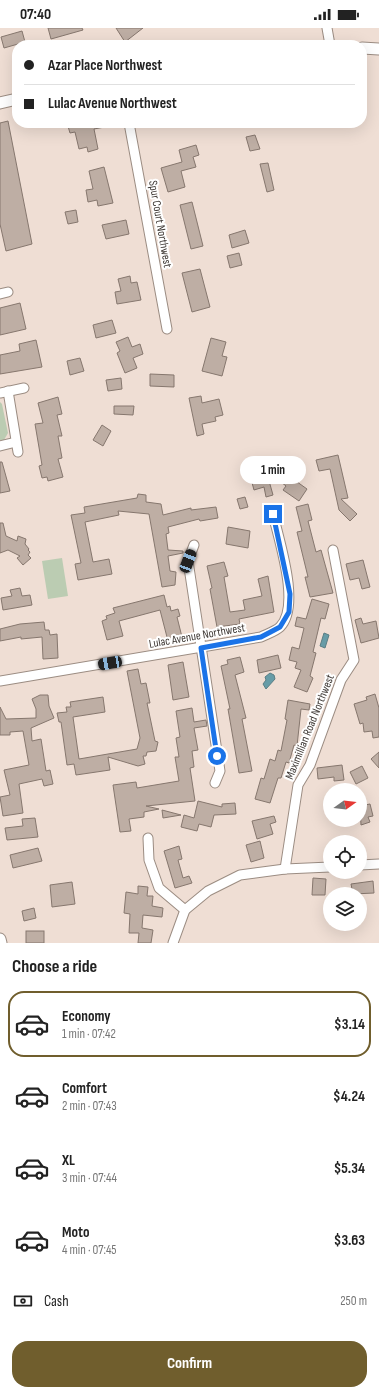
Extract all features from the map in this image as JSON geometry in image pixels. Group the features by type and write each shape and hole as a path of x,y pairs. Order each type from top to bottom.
{"street":[{"path":"327,28 329,40"},
{"path":"367,48 379,49"},
{"path":"0,103 12,100"},
{"name":"Spur Court Northwest","path":"130,128 167,329"},
{"path":"18,452 4,392 24,388"},
{"path":"0,446 16,442"},
{"name":"Lulac Avenue Northwest","path":"0,681 261,637 280,627 289,612 290,594 273,514"},
{"path":"194,545 188,561 220,771 215,783"},
{"name":"Maximillian Road Northwest","path":"285,869 298,785 310,765 341,680 354,660 333,550"},
{"path":"148,838 149,860 159,888 185,910"},
{"path":"367,865 379,864"},
{"path":"174,943 185,910 208,891 240,875 285,869 323,867"},
{"path":"0,939 1,943"}],"green space":[{"path":"0,402 2,404 8,433 4,440 0,440"},
{"path":"62,558 68,596 48,599 42,561"}],"water":[{"path":"324,633 329,635 325,648 320,646"},
{"path":"270,673 274,675 275,679 266,689 263,684 266,680 265,677"}],"building":[{"path":"48,28 82,28 83,30 51,39"},
{"path":"116,28 143,28 128,40 124,40"},
{"path":"22,31 24,40 12,40 12,46 4,48 1,37"},
{"path":"8,121 32,244 6,251 0,224 0,123"},
{"path":"68,128 99,128 94,129 98,149 88,152 87,147 79,149 75,132 70,133"},
{"path":"255,135 260,149 250,151 246,137"},
{"path":"196,145 199,155 193,157 196,167 181,171 185,187 168,192 161,168 182,162 179,150"},
{"path":"268,163 274,190 267,192 260,164"},
{"path":"104,167 113,203 98,206 97,200 88,202 86,190 93,189 89,171"},
{"path":"192,202 203,246 191,249 180,205"},
{"path":"76,210 78,222 68,224 65,212"},
{"path":"126,220 129,234 106,239 102,225"},
{"path":"245,230 249,243 232,248 229,235"},
{"path":"239,253 242,265 230,268 227,256"},
{"path":"200,269 210,307 192,312 182,273"},
{"path":"130,276 131,283 137,282 141,300 117,304 115,292 121,291 118,279"},
{"path":"20,303 26,329 0,335 0,308"},
{"path":"112,320 116,333 96,338 93,325"},
{"path":"128,337 132,347 140,344 143,354 133,358 137,368 125,373 117,353 120,351 116,342"},
{"path":"211,338 226,342 222,356 227,357 222,376 202,371"},
{"path":"36,340 42,367 0,374 0,355 20,351 19,344"},
{"path":"80,358 84,371 70,375 67,361"},
{"path":"150,374 174,375 174,387 150,386"},
{"path":"121,378 122,389 108,391 106,380"},
{"path":"201,396 202,403 219,399 223,415 215,417 216,421 202,424 204,434 197,436 189,398"},
{"path":"58,397 62,414 57,415 62,436 58,436 62,458 58,459 63,477 48,481 47,477 42,478 39,466 42,465 35,424 43,423 38,403"},
{"path":"114,406 134,406 133,415 114,414"},
{"path":"102,425 111,431 103,446 93,440"},
{"path":"338,455 348,498 341,499 357,514 350,521 339,510 330,469 319,471 316,460"},
{"path":"0,462 2,462 10,491 0,493"},
{"path":"264,463 273,495 266,497 264,487 254,490 248,468"},
{"path":"286,474 307,489 299,501 283,490 286,486 281,482"},
{"path":"138,494 146,495 146,502 161,504 163,515 191,508 191,510 216,507 218,518 200,521 199,519 168,527 169,533 166,534 168,550 183,551 183,553 168,556 170,571 176,572 175,585 162,587 149,514 118,511 119,515 85,522 93,562 109,559 112,574 78,580 75,564 81,563 71,515 85,513 84,507 137,498"},
{"path":"245,497 248,507 240,509 237,499"},
{"path":"308,504 312,520 308,521 316,552 321,550 333,593 310,597 305,577 308,577 297,532 302,531 296,507"},
{"path":"0,523 3,523 6,536 17,541 18,536 26,539 25,544 29,549 28,550 30,552 28,555 31,558 23,565 17,558 20,556 8,550 0,553"},
{"path":"228,527 250,531 248,548 226,544"},
{"path":"363,560 370,587 362,589 359,578 350,580 346,564"},
{"path":"224,562 228,576 224,577 230,612 245,610 243,600 262,596 258,579 268,576 274,612 239,619 240,624 217,627 210,589 212,588 207,566"},
{"path":"20,588 22,596 30,595 32,605 3,610 1,598 12,596 10,590"},
{"path":"164,595 167,607 170,606 171,611 178,609 180,616 177,617 182,637 168,641 160,610 119,621 123,636 107,640 102,621 107,619 106,616 115,613 113,608"},
{"path":"312,599 329,604 325,619 321,618 313,652 316,653 310,676 313,678 307,692 294,687 301,670 295,668 297,662 289,660 292,647 299,649 304,628 295,626 297,617 306,619"},
{"path":"361,618 363,624 376,621 379,638 361,643 355,620"},
{"path":"44,622 45,630 49,630 50,635 57,634 58,658 43,659 42,637 21,639 21,637 0,641 0,629 20,624"},
{"path":"278,655 281,668 259,673 257,660"},
{"path":"240,657 244,672 235,675 246,718 242,719 252,771 239,773 228,709 230,709 221,666 228,664 227,660"},
{"path":"183,662 189,697 173,700 168,665"},
{"path":"138,669 141,684 146,683 150,703 147,703 155,741 158,742 156,751 147,752 146,756 143,756 145,764 138,766 108,757 110,770 76,775 74,764 67,765 61,722 59,722 57,713 67,712 66,707 71,707 70,702 103,697 105,712 73,717 79,759 137,749 140,738 127,671"},
{"path":"375,694 379,708 379,737 373,738 372,731 364,732 363,723 360,724 354,704 367,700 366,697"},
{"path":"40,695 48,695 49,706 54,718 31,728 32,741 41,739 46,771 50,770 53,784 44,786 42,779 19,784 23,813 3,816 0,797 10,795 4,770 29,765 23,731 10,732 10,735 0,735 0,707 6,719 36,718 36,709 32,699"},
{"path":"288,700 310,704 309,710 301,709 297,746 294,745 289,763 286,762 281,778 278,778 270,803 255,799 261,778 264,779 270,759 275,761 278,750 281,751 287,720 285,719"},
{"path":"192,708 194,722 206,720 207,726 194,728 198,750 192,751 194,767 190,768 195,801 146,806 159,809 144,812 144,817 129,819 131,831 120,832 113,785 136,782 137,788 179,781 175,757 179,757 176,738 180,737 176,711"},
{"path":"379,752 379,768 371,759"},
{"path":"342,765 344,780 334,781 334,777 318,779 317,768"},
{"path":"362,766 368,778 356,783 350,772"},
{"path":"198,801 222,807 222,804 235,803 236,814 214,815 211,827 199,824 197,831 181,827 184,815 194,818"},
{"path":"370,804 373,816 368,817 370,822 367,823 367,805"},
{"path":"162,810 181,815 163,818"},
{"path":"274,816 276,822 270,824 273,834 257,839 252,821"},
{"path":"35,818 38,837 7,840 5,828 23,826 22,819"},
{"path":"260,841 264,858 251,862 246,845"},
{"path":"179,846 182,859 178,860 183,878 189,876 192,883 175,888 164,851"},
{"path":"38,848 42,861 13,868 10,855"},
{"path":"313,878 326,879 326,887 323,887 323,895 312,895"},
{"path":"373,881 374,893 367,893 367,887 352,887 351,884"},
{"path":"72,882 75,904 52,907 50,885"},
{"path":"138,886 148,887 147,896 153,896 152,906 163,908 162,917 143,915 142,928 153,930 151,943 138,943 139,933 129,933 130,914 124,913 126,892 138,894"},
{"path":"34,908 36,918 24,921 22,911"},
{"path":"26,931 44,931 44,943 26,943"}],"route":[{"path":"217,756 201,648 261,637 280,627 289,612 290,594 273,514"}]}
